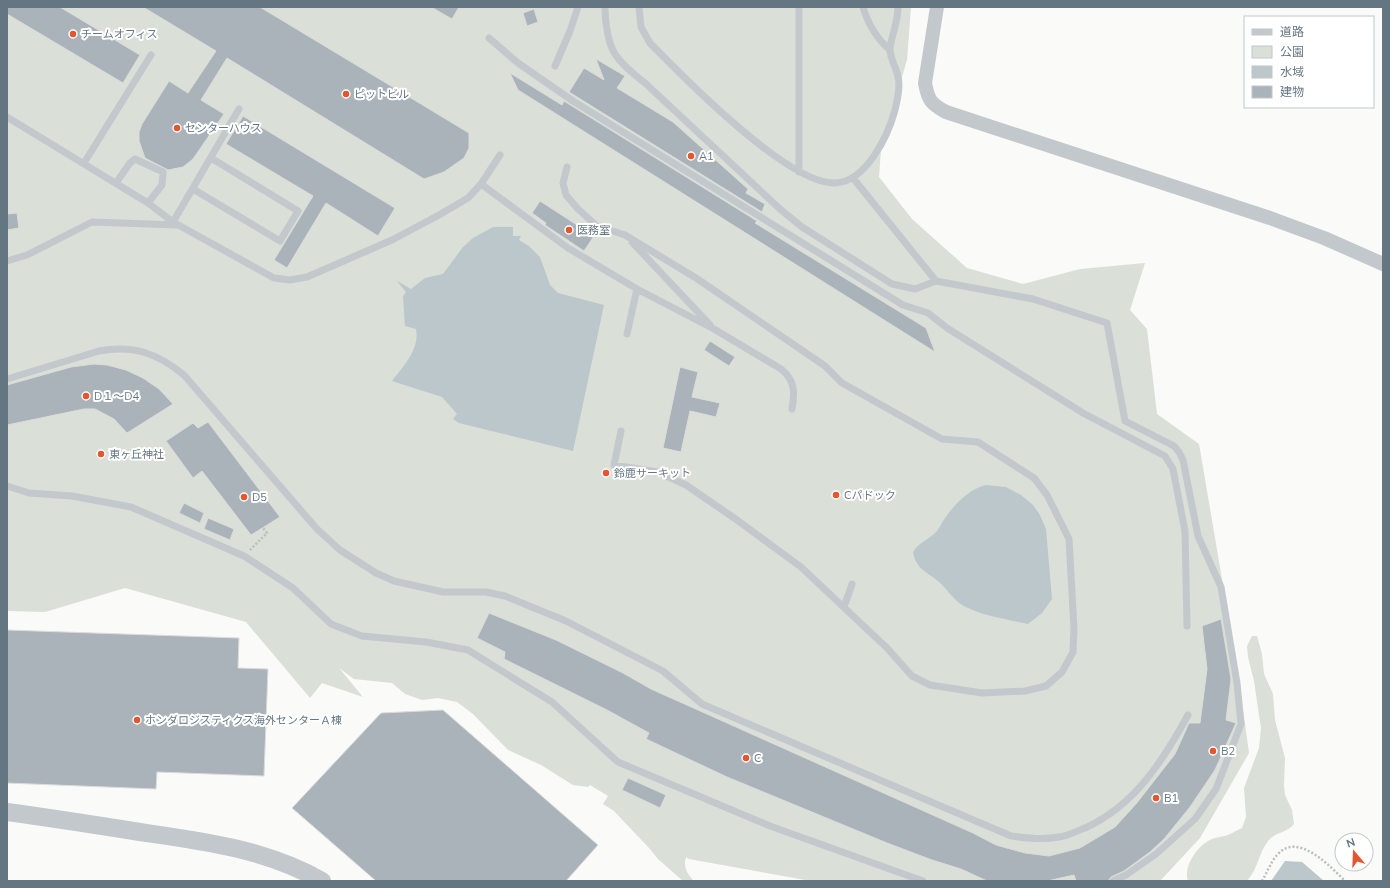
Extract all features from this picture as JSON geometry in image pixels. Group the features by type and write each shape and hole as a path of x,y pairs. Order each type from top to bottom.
{"street":[{"path":"937,7 925,83 927,93 934,105 946,112 1270,218 1324,238 1383,264"},
{"path":"7,812 189,839 234,848 282,861 322,881"}],"lane":[{"path":"555,66 570,31 578,7"},
{"path":"639,7 641,27 650,43 743,130 799,172 815,179 835,183 853,178 866,167 873,158 890,124 895,109 899,79 890,50 882,43 868,23 863,7"},
{"path":"799,7 799,172"},
{"path":"890,50 897,25 898,7"},
{"path":"605,10 606,33 616,57 780,209 802,227 892,284 915,288 936,281 1033,299 1107,323 1125,421 1167,442 1180,452 1183,460 1198,536 1221,587 1237,682 1241,724 1216,789 1195,819 1156,854 1126,875 1113,881"},
{"path":"489,38 518,62 586,110 902,305 928,313 947,328 1083,413 1166,456 1173,469 1185,531 1186,626"},
{"path":"84,163 151,55"},
{"path":"176,223 210,158 239,109"},
{"path":"7,117 148,203 176,223 274,278 283,280 298,279 392,240 439,215 468,198 480,184 500,155"},
{"path":"193,189 280,241 298,211 210,158"},
{"path":"116,183 135,159 163,172 162,185 148,203"},
{"path":"567,167 564,186 566,195 578,209 597,226 625,235 696,278 825,366 842,382 942,439 978,442 1034,478 1047,496 1069,539 1074,629 1073,652 1062,672 1046,686 1025,691 982,693 930,685 912,676 887,648 801,567 686,485 658,472 614,465 621,431"},
{"path":"853,178 936,281"},
{"path":"480,184 553,239 637,289 714,329 789,375 794,385 792,409"},
{"path":"7,261 27,255 92,222 176,223"},
{"path":"625,235 714,329"},
{"path":"628,334 637,289"},
{"path":"7,379 99,351 115,349 138,351 153,355 170,364 184,376 317,530 340,550 376,574 426,590 444,592 486,592 505,596 566,621 662,671 702,704 1011,836 1037,840 1061,837 1094,824 1112,812 1128,800 1144,783 1175,739 1188,715"},
{"path":"7,486 29,493 72,496 131,506 244,556 293,588 332,624 362,636 426,642 468,650 552,702 618,762 770,826 923,881"},
{"path":"844,607 852,584"}],"path":[{"path":"244,556 267,534 264,528"},
{"path":"1262,881 1278,854 1285,849 1292,847 1303,848 1308,851 1325,863 1345,881"}],"green space":[{"name":"鈴鹿サーキット","path":"7,7 911,7 907,60 881,149 879,177 912,219 967,268 1023,284 1080,269 1145,263 1130,310 1147,329 1157,414 1199,444 1238,673 1249,753 1200,838 1160,881 811,881 689,859 686,857 686,870 694,881 683,881 658,859 614,811 603,804 608,796 590,785 588,787 573,785 541,765 508,750 473,714 457,702 438,698 422,700 405,694 392,683 354,679 339,668 363,697 322,683 310,698 246,622 125,588 45,612 7,611"},
{"path":"1252,636 1257,636 1262,654 1264,674 1273,694 1275,720 1285,758 1285,795 1292,810 1294,824 1268,841 1262,851 1254,871 1247,881 1188,881 1187,875 1189,863 1200,847 1212,839 1228,835 1242,828 1246,817 1244,788 1259,748 1261,728 1254,681 1248,657 1247,646"}],"water":[{"path":"493,227 513,227 513,236 521,236 519,240 529,246 540,257 550,285 558,293 604,305 573,451 459,423 453,419 457,414 442,397 392,381 410,357 417,336 416,329 405,326 403,296 406,292 397,281 411,289 425,278 443,274 463,247 473,238"},
{"path":"986,485 1006,487 1021,495 1033,505 1040,515 1046,529 1052,599 1042,613 1028,624 986,615 962,605 938,581 922,569 914,558 913,552 916,548 937,531 958,502 974,490"},
{"path":"1285,861 1302,862 1324,881 1271,881"}],"building":[{"name":"チームオフィス","path":"7,7 60,7 140,55 123,83 7,14"},
{"name":"ピットビル","path":"143,7 260,7 469,133 469,148 464,158 444,172 424,179 227,58 201,100 224,114 193,159 183,167 168,170 145,158 139,141 139,132 142,124 169,81 188,93 216,51"},
{"path":"431,7 459,7 452,19"},
{"path":"534,9 538,22 527,26 523,13"},
{"name":"A1","path":"596,59 625,76 617,88 673,122 748,189 746,193 765,204 762,212 569,92 584,68 604,80"},
{"path":"510,73 562,105 564,101 757,221 755,223 926,328 935,352 518,90"},
{"path":"243,116 395,208 378,236 326,203 287,268 274,260 313,196 226,144"},
{"name":"医務室","path":"540,201 594,236 584,251 545,225 546,223 532,213"},
{"path":"17,213 19,228 7,230 7,214"},
{"path":"710,341 735,357 729,366 704,350"},
{"name":"D１～D4","path":"94,364 107,365 126,370 143,378 159,389 173,404 127,433 114,419 95,409 84,409 7,425 7,385 71,367"},
{"path":"680,367 698,372 692,397 720,403 716,417 690,411 681,452 663,448"},
{"name":"D5","path":"208,422 280,517 251,535 202,471 193,478 166,441 193,423 198,428"},
{"path":"184,503 204,513 200,523 179,513"},
{"path":"208,518 234,529 230,540 204,529"},
{"name":"C","path":"489,613 556,640 623,673 651,689 973,833 996,845 1025,853 1049,856 1080,848 1115,827 1136,804 1175,754 1189,723 1200,723 1207,669 1202,626 1221,619 1231,679 1226,720 1236,723 1215,770 1190,807 1164,839 1150,852 1124,871 1111,877 1108,881 1076,881 1074,875 1047,881 987,881 961,869 887,843 727,777 646,739 649,733 607,710 504,659 505,652 477,638"},
{"name":"ホンダロジスティクス海外センターＡ棟","path":"7,630 239,638 238,668 268,669 264,776 157,772 156,789 7,783"},
{"path":"443,710 598,845 566,881 376,881 292,808 381,713"},
{"path":"628,778 666,795 660,808 622,790"}],"place":[{"name":"チームオフィス","path":"73,34"},
{"name":"ピットビル","path":"346,94"},
{"name":"センターハウス","path":"177,128"},
{"name":"A1","path":"691,156"},
{"name":"医務室","path":"569,230"},
{"name":"D１～D4","path":"86,396"},
{"name":"東ヶ丘神社","path":"101,454"},
{"name":"鈴鹿サーキット","path":"606,473"},
{"name":"Cパドック","path":"836,495"},
{"name":"D5","path":"244,497"},
{"name":"ホンダロジスティクス海外センターＡ棟","path":"137,720"},
{"name":"B2","path":"1213,751"},
{"name":"C","path":"746,758"},
{"name":"B1","path":"1156,798"}]}
